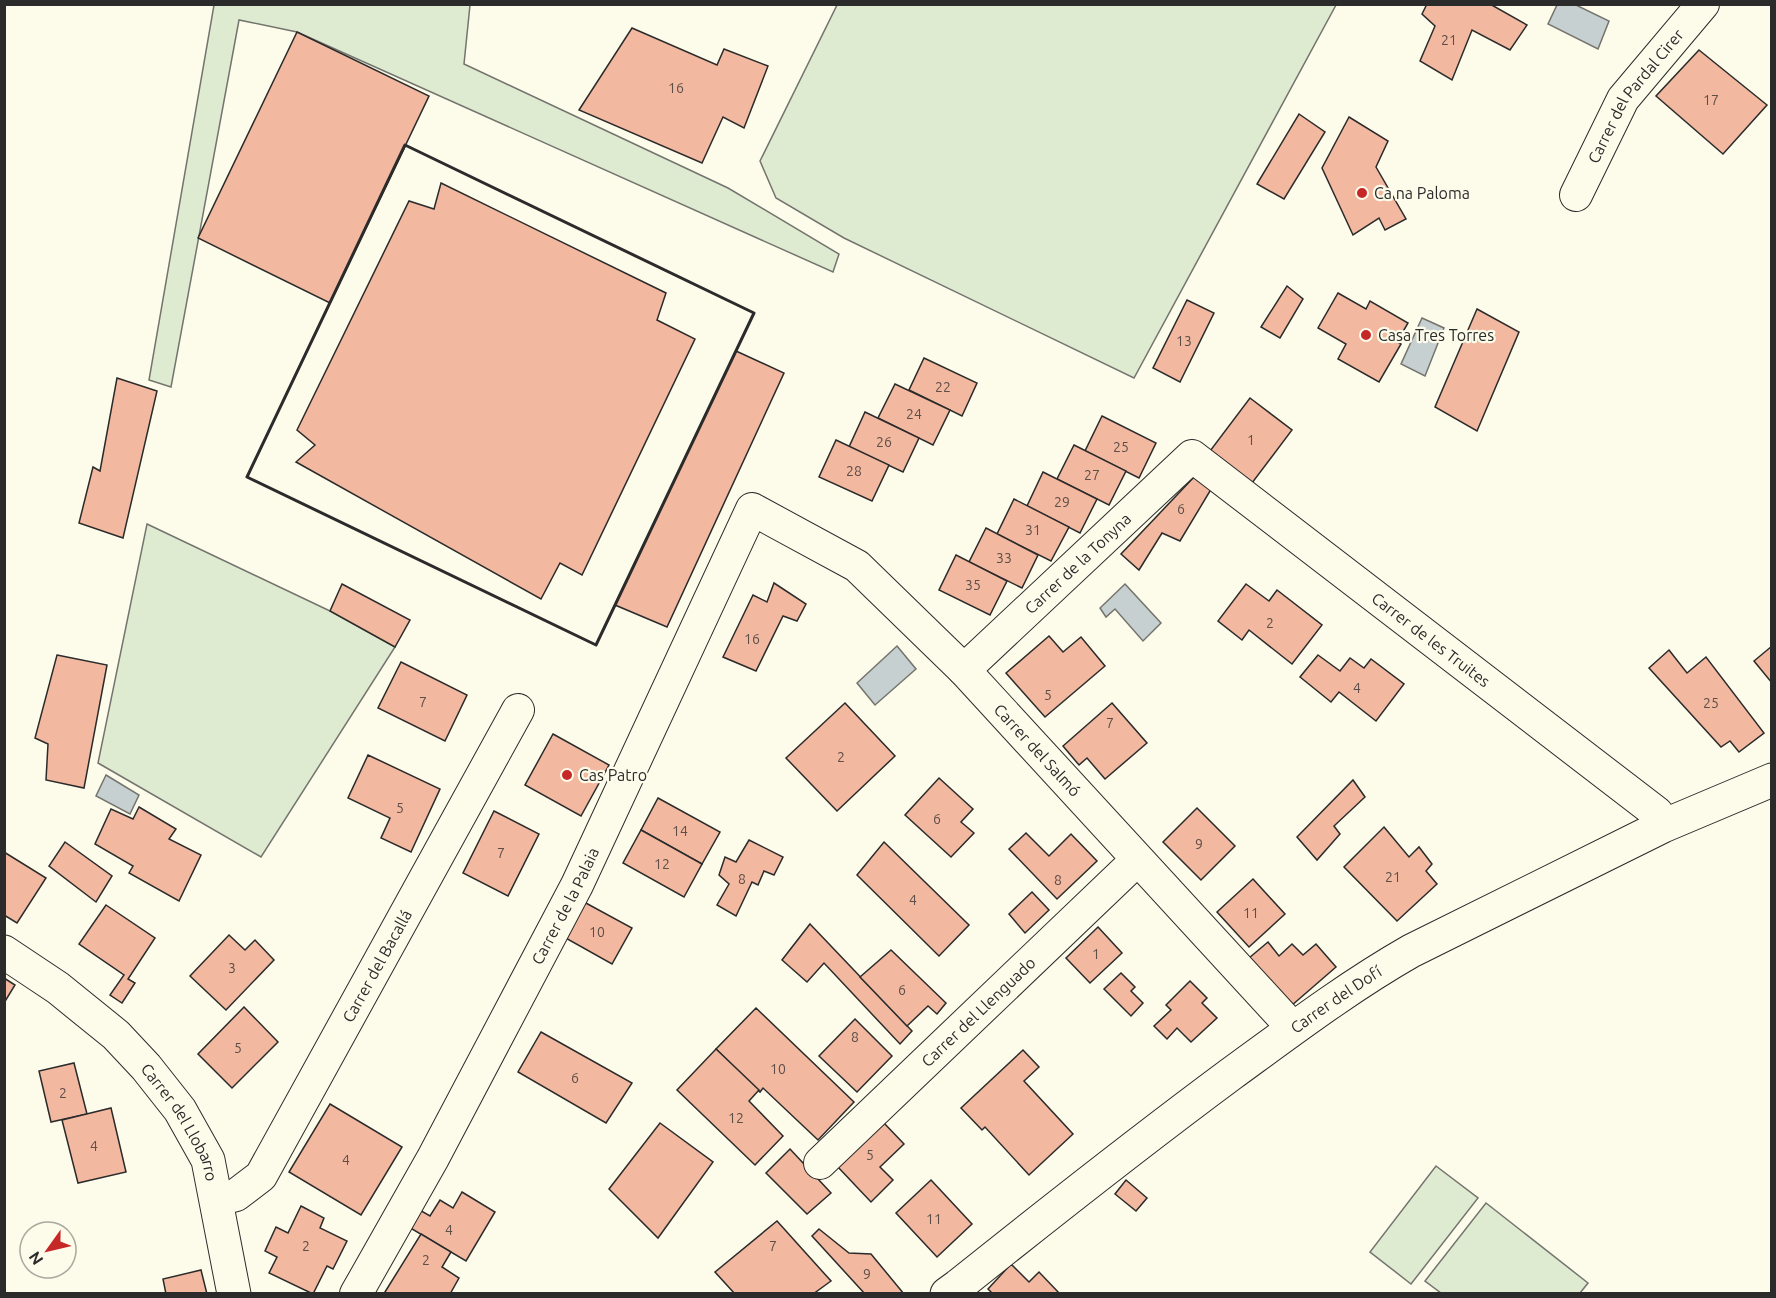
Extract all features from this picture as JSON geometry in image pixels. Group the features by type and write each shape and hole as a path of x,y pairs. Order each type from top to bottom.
{"street":[{"name":"Carrer del Pardal Cirer","path":"1576,195 1623,99 1703,4"},
{"name":"Carrer de la Tonyna","path":"963,670 1192,456"},
{"name":"Carrer de les Truites","path":"1192,456 1657,813 1664,826"},
{"name":"Carrer del Salmó","path":"752,508 857,566 963,670 1293,1028"},
{"name":"Carrer de la Palaia","path":"356,1293 433,1158 577,885 752,508"},
{"name":"Carrer del Bacallá","path":"217,1200 236,1195 261,1176 518,710"},
{"name":"Carrer del Dofí","path":"947,1293 1145,1137 1293,1028 1358,984 1412,951 1664,826 1772,780"},
{"name":"Carrer del Llenguado","path":"820,1163 1137,860"},
{"name":"Carrer del Llobarro","path":"4,952 58,988 116,1035 146,1067 180,1110 208,1160 234,1293"}],"green space":[{"path":"837,4 1336,5 1134,378 844,238 776,198 760,161"},
{"path":"214,5 470,5 464,64 728,188 839,254 833,272 297,32 239,20 171,387 149,380"},
{"path":"147,524 330,611 395,647 261,857 98,763"},
{"path":"1436,1166 1478,1198 1411,1284 1370,1252"},
{"path":"1486,1203 1588,1283 1580,1293 1441,1293 1425,1281"}],"shaded area":[{"path":"1557,5 1576,5 1609,21 1598,49 1548,24"},
{"path":"1422,318 1444,328 1425,376 1401,364"},
{"path":"1125,584 1161,623 1143,641 1115,609 1106,617 1100,608"},
{"path":"897,646 916,669 875,705 857,683"},
{"path":"106,775 139,795 130,814 96,796"}],"building":[{"path":"1427,4 1490,4 1527,25 1510,50 1472,30 1452,80 1420,61 1435,26 1422,14"},
{"path":"632,28 717,65 724,49 768,66 744,128 723,117 702,163 579,110"},
{"path":"297,32 429,96 330,303 198,238"},
{"path":"1699,50 1767,105 1723,154 1656,96"},
{"path":"1299,114 1325,132 1284,199 1257,184"},
{"name":"Ca na Paloma","path":"1349,117 1388,141 1376,167 1406,219 1385,230 1379,218 1353,235 1322,168"},
{"path":"441,183 666,293 657,320 695,339 582,575 560,563 541,599 296,462 315,445 297,430 409,201 434,209"},
{"path":"1287,286 1303,299 1280,338 1261,327"},
{"name":"Casa Tres Torres","path":"1338,293 1366,309 1370,301 1408,323 1397,342 1401,344 1379,382 1338,359 1346,344 1318,328"},
{"path":"1187,300 1214,313 1180,382 1153,368"},
{"path":"1477,309 1519,332 1477,431 1435,407"},
{"path":"736,351 784,373 667,627 615,605"},
{"path":"924,358 977,383 962,416 909,390"},
{"path":"117,378 157,391 123,538 79,523 93,467 100,471"},
{"path":"895,384 950,410 933,445 878,418"},
{"path":"1250,398 1292,430 1252,483 1210,451"},
{"path":"865,412 919,438 903,472 849,447"},
{"path":"1102,416 1156,443 1139,478 1085,451"},
{"path":"836,440 889,465 872,501 819,477"},
{"path":"1074,445 1126,471 1109,505 1057,479"},
{"path":"1043,472 1097,499 1080,533 1027,506"},
{"path":"1195,476 1213,486 1180,541 1162,533 1139,570 1121,554"},
{"path":"1014,499 1069,527 1051,561 997,534"},
{"path":"986,528 1038,555 1022,588 969,562"},
{"path":"956,555 1007,581 990,615 939,590"},
{"path":"774,583 806,604 797,621 783,616 756,671 723,657 753,595 767,602"},
{"path":"342,584 410,620 395,647 330,611"},
{"path":"1246,584 1269,601 1277,590 1322,625 1292,664 1249,630 1242,640 1218,621"},
{"path":"1049,636 1063,652 1081,637 1105,666 1045,717 1006,673"},
{"path":"1772,646 1772,683 1754,661"},
{"path":"1669,650 1687,673 1706,657 1764,733 1739,752 1730,741 1721,747 1649,668"},
{"path":"57,655 107,665 84,788 46,780 48,744 35,738"},
{"path":"1318,655 1340,671 1350,658 1364,668 1371,659 1404,684 1376,721 1339,692 1331,702 1300,677"},
{"path":"401,662 467,695 445,741 378,708"},
{"path":"845,703 895,756 837,811 786,758"},
{"path":"1112,703 1147,743 1105,779 1087,758 1079,765 1063,746"},
{"name":"Cas Patro","path":"553,734 609,765 581,816 525,785"},
{"path":"368,755 440,789 411,852 381,838 390,818 348,798"},
{"path":"939,778 973,809 961,822 974,833 951,857 905,815"},
{"path":"1353,780 1365,797 1334,826 1340,834 1317,860 1297,837"},
{"path":"658,798 720,832 702,864 641,830"},
{"path":"139,807 176,829 169,839 201,855 179,901 129,873 133,866 95,844 111,809 133,819"},
{"path":"1197,808 1235,846 1201,880 1163,842"},
{"path":"494,811 539,834 508,896 463,873"},
{"path":"1384,827 1409,857 1419,847 1432,864 1426,871 1437,884 1397,921 1344,867"},
{"path":"641,830 702,864 684,897 623,863"},
{"path":"1026,833 1049,856 1071,834 1097,861 1057,899 1009,849"},
{"path":"749,840 783,857 774,875 764,871 758,885 752,882 736,916 717,905 729,884 719,875 725,857 736,862"},
{"path":"65,842 112,876 96,902 49,866"},
{"path":"884,842 969,925 939,956 857,875"},
{"path":"4,852 46,878 17,923 4,915"},
{"path":"1253,879 1285,914 1249,947 1217,912"},
{"path":"1032,892 1049,910 1025,933 1009,914"},
{"path":"584,902 632,928 612,964 562,936"},
{"path":"106,905 155,938 128,979 135,983 122,1003 110,995 124,975 79,944"},
{"path":"810,924 912,1031 900,1044 824,963 807,982 782,960"},
{"path":"1098,927 1122,953 1090,983 1066,958"},
{"path":"229,935 245,950 255,940 274,960 226,1010 190,976"},
{"path":"1268,942 1279,956 1292,944 1303,955 1316,944 1336,967 1291,1006 1249,958"},
{"path":"891,950 946,1003 937,1014 928,1006 907,1026 860,977"},
{"path":"1121,973 1135,987 1131,991 1143,1003 1131,1016 1104,989"},
{"path":"4,978 15,985 4,1003"},
{"path":"1190,981 1207,998 1202,1003 1217,1018 1191,1042 1177,1028 1167,1039 1154,1026 1171,1010 1166,1005"},
{"path":"244,1007 278,1042 232,1088 198,1054"},
{"path":"756,1008 854,1102 818,1140 763,1088 760,1092 716,1049"},
{"path":"855,1019 892,1056 857,1092 819,1056"},
{"path":"541,1032 632,1083 606,1123 518,1072"},
{"path":"716,1049 759,1090 749,1101 783,1136 755,1165 677,1090"},
{"path":"1023,1050 1039,1067 1024,1081 1073,1134 1029,1175 985,1127 982,1130 961,1108"},
{"path":"74,1063 87,1114 51,1122 39,1071"},
{"path":"330,1104 402,1147 361,1215 289,1172"},
{"path":"111,1108 126,1172 78,1183 62,1120"},
{"path":"883,1122 904,1144 880,1167 893,1180 871,1202 837,1166"},
{"path":"660,1123 713,1162 658,1238 609,1189"},
{"path":"790,1149 831,1193 807,1214 766,1173"},
{"path":"931,1180 972,1224 937,1257 896,1213"},
{"path":"1126,1180 1147,1198 1136,1211 1115,1194"},
{"path":"462,1192 495,1212 466,1261 407,1226 418,1209 430,1216 440,1200 453,1208"},
{"path":"301,1206 324,1218 320,1228 347,1241 333,1269 327,1266 313,1294 269,1273 277,1257 265,1251 276,1227 288,1233"},
{"path":"777,1221 831,1281 813,1294 735,1294 715,1272"},
{"path":"819,1229 849,1253 871,1254 904,1294 865,1294 812,1236"},
{"path":"421,1234 451,1252 442,1267 459,1278 450,1294 387,1294 385,1292"},
{"path":"1011,1264 1029,1282 1039,1272 1060,1294 993,1294 988,1289"},
{"path":"201,1270 207,1294 166,1294 163,1279"}],"wall":[{"path":"405,145 754,313 596,645 247,477 405,145"}],"place":[{"name":"Ca na Paloma","path":"1362,193"},
{"name":"Casa Tres Torres","path":"1366,335"},
{"name":"Cas Patro","path":"567,775"}]}
